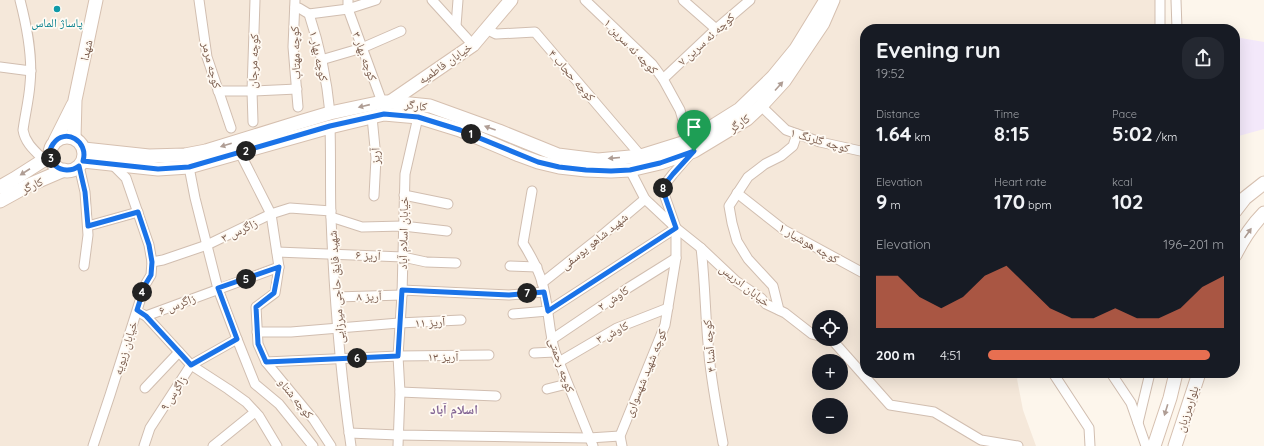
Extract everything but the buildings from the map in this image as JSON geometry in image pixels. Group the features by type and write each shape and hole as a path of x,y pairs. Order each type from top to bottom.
{"main road":[{"name":"شهدا","path":"75,100 96,0"},
{"name":"خیابان فاطمیه","path":"386,102 473,45 512,0"},
{"name":"کارگر","path":"82,159 158,169 189,167 240,153 330,120 386,102 430,106 499,131 558,155 598,160 641,156 691,146 740,109 773,77 796,49 826,0"},
{"name":"کارگر","path":"82,159 185,155 330,120 372,117 384,114 418,117 460,130 538,162 559,167 586,170 630,170 660,163 747,119 784,81 824,23 832,0"},
{"path":"74,138 75,100"},
{"path":"56,141 66,136 74,138 80,142 82,159 72,170 64,170 56,167 51,160 47,158 75,100"},
{"name":"کارگر","path":"0,187 47,158"},
{"name":"کارگر","path":"0,201 28,185 64,170"},
{"path":"1240,204 1245,198 1264,183"},
{"path":"1240,244 1264,212"},
{"path":"1154,446 1170,398 1175,378"},
{"name":"بلوارمرزبان","path":"1175,446 1197,378"}],"street":[{"path":"20,0 28,30 31,72 23,130 24,138 27,143 47,158"},
{"name":"کوچه مرمر","path":"199,0 208,57 230,128"},
{"name":"کوچه مرجان","path":"253,122 252,91 255,0"},
{"path":"309,14 376,0"},
{"path":"432,0 473,45"},
{"path":"456,26 458,0"},
{"name":"کوچه ئه سرین ۱","path":"585,0 652,64 663,79 680,110 691,146"},
{"path":"683,0 716,29"},
{"name":"کوچه ئه سرین ۷","path":"663,79 716,29 750,0"},
{"path":"1160,0 1160,24"},
{"path":"1176,0 1177,24"},
{"name":"کوچه بهار ۱","path":"295,4 309,14 314,29 328,97 330,120"},
{"name":"کوچه مهتاب","path":"295,4 293,47 298,107"},
{"name":"کوچه بهار ۳","path":"348,5 362,48 386,102"},
{"name":"کوچه حجاب ۴","path":"486,29 496,34 535,32 641,156"},
{"path":"321,60 362,48 401,31"},
{"path":"0,67 31,72"},
{"path":"218,91 297,89"},
{"name":"کوچه گلرنگ ۱","path":"761,106 786,130 820,142 860,151"},
{"name":"آریز","path":"372,117 376,158 374,196"},
{"name":"خیابان اسلام آباد","path":"398,446 400,392 398,356 402,293 404,174 418,117"},
{"name":"شهید فایق حاجی میرزایی","path":"330,120 333,254 343,390 351,446"},
{"path":"778,310 773,286 748,259 737,241 729,206 748,177 765,164 781,156 793,146 797,134"},
{"path":"513,314 548,311 676,228 662,188 691,146"},
{"name":"کوچه شتاو","path":"240,153 271,214 279,267 274,293 256,307 258,344 266,362 314,420 331,446"},
{"path":"82,159 88,226 84,266"},
{"name":"خیابان زیویه","path":"92,446 145,285 151,275 152,262 149,245 126,178 112,164"},
{"path":"189,167 195,198 218,288 255,384 279,404 313,446"},
{"name":"خیابان ادریس","path":"630,170 645,199 676,228 701,248 736,281 766,304 785,313 812,334"},
{"name":"کوچه رحمتی","path":"532,191 524,243 537,267 543,287 548,311 551,340 555,352 591,442"},
{"name":"کوچه هوشیار ۱","path":"737,193 784,230 860,271"},
{"path":"404,195 448,204"},
{"name":"شهید شاهو یوسفی","path":"543,287 645,199"},
{"name":"زاگرس ۳","path":"152,262 207,245 271,214 290,208 331,214 362,227 403,226 447,231"},
{"path":"88,226 138,212"},
{"name":"کوچه شهید شهسواری","path":"620,436 665,325 676,258 676,228"},
{"name":"کوچه آشنا ۴","path":"701,248 713,389 723,443"},
{"name":"آریز ۶","path":"277,252 403,257 426,262 456,263"},
{"name":"کاوش ۲","path":"551,340 628,288 676,258"},
{"path":"510,266 537,267"},
{"name":"زاگرس ۶","path":"137,310 146,316 218,288 279,267"},
{"name":"آریز ۸","path":"336,297 402,293 509,295 543,287"},
{"name":"کاوش ۳","path":"559,362 617,328 668,308"},
{"path":"146,316 191,365 246,402 259,416 277,446"},
{"name":"آریز ۱۱","path":"257,332 291,332 399,323 461,320"},
{"name":"زاگرس ۹","path":"144,446 150,428 191,365 237,339"},
{"path":"838,346 860,371"},
{"path":"145,388 179,352"},
{"path":"534,353 555,352"},
{"name":"آریز ۱۳","path":"266,362 398,356 488,355"},
{"path":"866,378 890,405 934,412 981,440 1018,446"},
{"path":"1056,378 1089,428 1090,446"},
{"path":"1114,378 1131,403 1146,446"},
{"path":"1138,423 1149,378"},
{"path":"547,389 568,384"},
{"path":"400,392 496,396"},
{"path":"213,446 255,412"},
{"path":"349,433 591,442 620,436 622,446"}],"shaded area":[{"path":"0,0 1163,0 1165,11 1164,24 860,24 860,378 1018,378 1023,410 1036,446 0,446"},
{"path":"1240,38 1264,42 1264,129 1240,136"}],"place":[{"name":"پاساژ الماس","path":"57,9"}],"district":[{"name":"اسلام آباد","path":"454,409"}],"route":[{"path":"384,114 418,117 460,130 538,162 559,167 586,170 630,170 660,163 694,151 662,188 676,228 548,311 544,292 509,295 402,290 398,356 266,362 258,344 256,307 274,293 279,267 218,288 237,339 191,365 146,316 137,310 145,285 151,275 152,262 149,245 138,212 88,226 85,192 79,166 72,170 60,169 56,167 50,156 53,144 62,137 66,136 74,138 80,142 84,149 83,161 158,169 189,167 330,126 384,114"}]}
